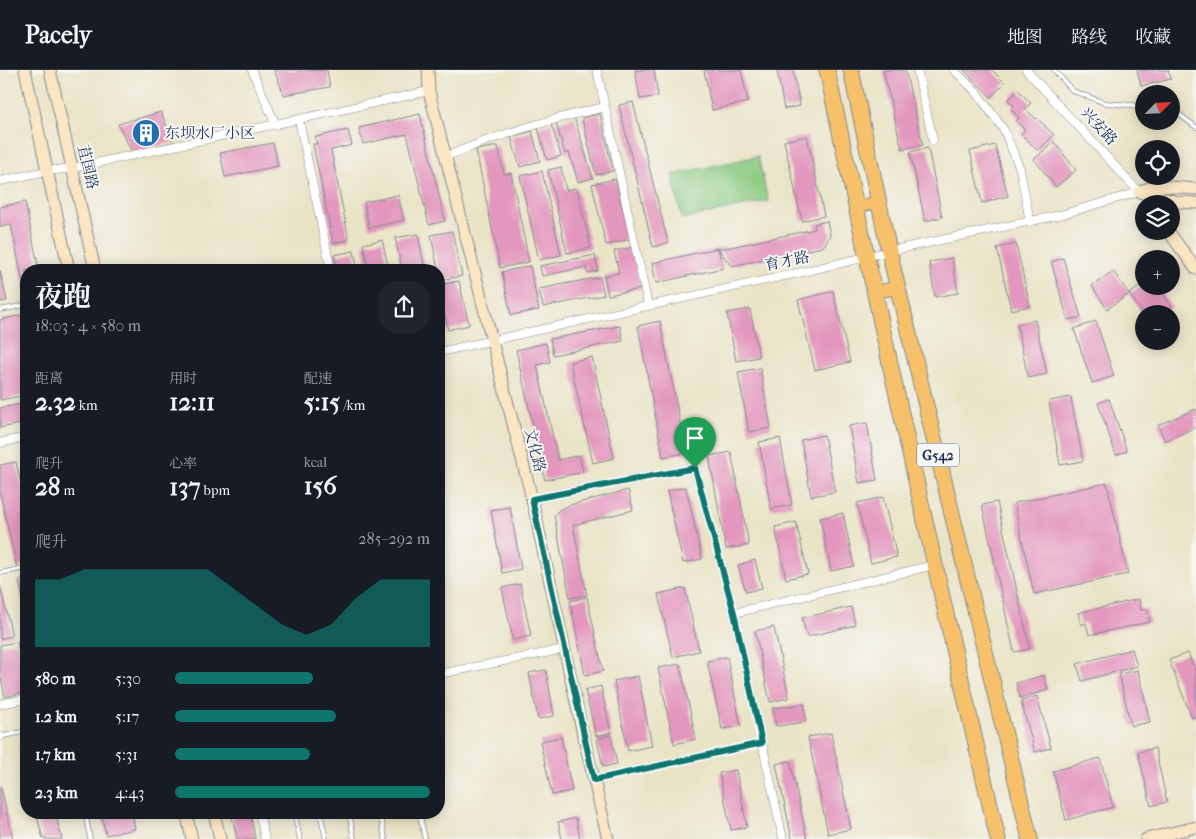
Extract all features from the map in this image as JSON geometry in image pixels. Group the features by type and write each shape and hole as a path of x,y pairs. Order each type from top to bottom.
{"highway":[{"name":"G542","path":"826,70 934,565 998,839"},
{"name":"G542","path":"851,70 889,251 1030,839"}],"main road":[{"path":"856,207 879,202"},
{"path":"874,292 898,288"}],"street":[{"path":"25,70 68,264"},
{"name":"苴国路","path":"50,70 94,264"},
{"path":"252,70 276,125"},
{"name":"文化路","path":"428,70 429,91 532,499 608,839"},
{"path":"597,70 648,305"},
{"path":"917,70 933,140"},
{"path":"954,70 977,93 1004,130 1020,169 1030,222"},
{"name":"兴安路","path":"1026,70 1141,195"},
{"path":"0,181 73,168 429,91"},
{"path":"445,157 510,132 605,107"},
{"path":"299,120 330,264"},
{"path":"1139,192 1151,187 1160,186 1196,189"},
{"path":"1139,192 1178,202 1196,203"},
{"name":"育才路","path":"445,351 889,251 1030,222 1139,192"},
{"path":"1175,240 1196,268"},
{"path":"0,443 20,438"},
{"path":"532,499 695,468 734,613 783,839"},
{"path":"734,613 934,565"},
{"path":"445,673 565,649"},
{"path":"0,704 20,700"},
{"path":"594,780 762,743"},
{"path":"188,819 192,839"},
{"path":"216,819 220,839"},
{"path":"261,819 265,839"},
{"path":"1146,839 1192,830"}],"lane":[{"path":"1054,70 1073,91 1105,103 1135,105"},
{"path":"1180,115 1196,127"},
{"path":"0,310 20,306"},
{"path":"0,573 20,569"},
{"path":"0,737 20,732"},
{"path":"86,819 90,839"},
{"path":"296,819 300,839"},
{"path":"321,819 325,839"},
{"path":"350,819 354,839"},
{"path":"382,819 386,839"},
{"path":"421,819 425,839"}],"green space":[{"path":"758,156 768,201 682,219 672,175"}],"building":[{"path":"274,70 327,70 330,87 284,95"},
{"path":"635,70 654,70 658,96 640,99"},
{"path":"704,70 741,70 748,102 712,110"},
{"path":"777,70 793,70 800,106 784,109"},
{"path":"883,70 905,70 923,145 902,149"},
{"path":"964,70 992,70 1005,83 991,97"},
{"path":"1137,70 1168,70 1171,79 1141,85"},
{"path":"1018,90 1031,103 1025,109 1054,135 1038,151 1021,134 1025,130 1016,121 1019,118 1011,109 1014,106 1008,100"},
{"path":"633,102 668,243 653,247 619,105"},
{"name":"东坝水厂小区","path":"161,112 173,142 132,152 118,124"},
{"path":"420,114 445,221 429,225 407,134 363,144 359,128"},
{"path":"600,114 613,171 596,175 582,118"},
{"path":"574,117 593,178 578,182 569,152 565,154 556,123"},
{"path":"551,124 561,156 547,160 538,128"},
{"path":"348,130 352,145 331,150 349,240 333,243 313,144 317,144 315,137"},
{"path":"532,131 540,161 520,167 511,137"},
{"path":"807,136 824,216 802,221 784,141"},
{"path":"1054,142 1076,170 1056,187 1034,159"},
{"path":"273,143 278,166 225,177 220,153"},
{"path":"995,145 1008,196 982,203 970,151"},
{"path":"498,146 504,174 511,173 529,262 500,268 476,150"},
{"path":"928,148 942,217 925,221 910,152"},
{"path":"561,167 566,190 577,188 591,248 567,253 548,170"},
{"path":"542,171 561,255 539,260 520,176"},
{"path":"615,179 630,239 606,245 592,184"},
{"path":"398,195 404,220 369,228 364,202"},
{"path":"25,202 38,264 20,264 20,268 11,225 0,227 0,207"},
{"path":"827,221 830,235 823,247 731,266 718,248 726,248 815,229 814,224"},
{"path":"452,231 462,276 445,279 445,264 437,264 431,235"},
{"path":"418,234 424,264 401,264 395,238"},
{"path":"382,240 388,264 368,264 363,244"},
{"path":"1016,244 1030,306 1011,310 997,248"},
{"path":"633,247 641,289 608,295 604,276 619,273 614,251"},
{"path":"718,248 723,268 656,283 652,263"},
{"path":"354,251 357,264 336,264 334,255"},
{"path":"595,255 598,271 587,273 586,267 542,276 540,266"},
{"path":"952,258 958,293 935,297 929,262"},
{"path":"1063,258 1081,317 1068,320 1051,262"},
{"path":"530,266 539,310 511,315 502,272"},
{"path":"0,270 7,301 0,302"},
{"path":"1113,271 1129,294 1107,309 1092,286"},
{"path":"600,277 604,295 543,307 539,289"},
{"path":"459,281 469,325 448,330 445,317 445,284"},
{"path":"1135,290 1135,295 1163,295 1171,305 1136,305 1129,294"},
{"path":"833,291 850,362 815,370 798,300"},
{"path":"750,309 759,357 736,361 727,313"},
{"path":"20,315 20,396 0,400 0,320"},
{"path":"1035,320 1047,374 1028,378 1017,324"},
{"path":"660,321 686,453 663,457 638,326"},
{"path":"1096,321 1114,376 1092,383 1074,329"},
{"path":"620,326 623,341 553,355 550,339"},
{"path":"546,343 550,362 537,365 558,460 579,455 583,472 545,480 516,350"},
{"path":"592,357 614,458 593,463 570,362"},
{"path":"760,368 771,428 749,432 738,372"},
{"path":"1071,397 1083,461 1060,465 1049,401"},
{"path":"1109,399 1127,451 1116,455 1098,403"},
{"path":"20,404 20,424 0,428 0,408"},
{"path":"1196,409 1196,427 1165,441 1158,425"},
{"path":"867,423 877,480 859,483 849,426"},
{"path":"824,435 835,492 811,496 801,440"},
{"path":"780,438 792,505 771,509 759,442"},
{"path":"731,452 749,545 726,549 709,456"},
{"path":"16,462 20,479 20,567 17,568 0,493 0,465"},
{"path":"1107,483 1128,574 1034,594 1014,503"},
{"path":"686,487 702,559 683,563 667,491"},
{"path":"628,490 633,510 573,525 587,595 570,598 554,515 559,510 570,505"},
{"path":"883,497 897,557 871,563 857,503"},
{"path":"997,502 1030,649 1014,652 982,505"},
{"path":"510,507 521,569 502,573 491,510"},
{"path":"843,513 854,566 831,571 820,518"},
{"path":"796,522 808,574 786,579 775,527"},
{"path":"755,560 762,588 746,592 738,565"},
{"path":"520,584 531,636 513,640 502,588"},
{"path":"0,585 12,636 0,639"},
{"path":"685,588 699,651 673,657 658,594"},
{"path":"587,597 603,671 585,675 570,601"},
{"path":"1139,599 1141,610 1147,609 1150,622 1089,635 1086,623 1081,625 1078,613"},
{"path":"851,607 855,625 807,637 802,618"},
{"path":"774,627 789,698 770,702 755,631"},
{"path":"17,642 20,656 20,693 5,697 0,674 0,645"},
{"path":"1132,649 1137,666 1082,681 1077,664"},
{"path":"1188,653 1196,673 1196,716 1192,718 1169,660"},
{"path":"727,657 741,726 722,729 707,661"},
{"path":"680,664 696,739 674,744 658,668"},
{"path":"546,670 554,716 538,719 529,673"},
{"path":"1138,670 1150,722 1131,726 1119,674"},
{"path":"1044,675 1048,690 1020,698 1016,683"},
{"path":"638,676 652,746 628,751 614,681"},
{"path":"601,686 611,733 596,736 585,690"},
{"path":"1037,696 1051,748 1035,752 1021,701"},
{"path":"804,704 806,722 776,726 773,708"},
{"path":"831,733 851,829 828,834 808,737"},
{"path":"611,735 617,764 603,767 597,739"},
{"path":"561,737 572,791 552,795 540,741"},
{"path":"1155,748 1167,802 1151,806 1138,752"},
{"path":"1100,758 1113,807 1066,820 1053,771"},
{"path":"790,761 807,839 792,839 776,764"},
{"path":"736,770 747,827 731,830 719,773"},
{"path":"1,787 13,839 0,839"},
{"path":"576,818 580,839 562,839 558,822"},
{"path":"38,819 57,819 62,839 43,839"},
{"path":"103,819 133,819 135,829 106,835"},
{"path":"233,819 251,819 255,839 237,839"}],"place":[{"name":"东坝水厂小区","path":"146,133"}],"route":[{"path":"695,468 734,613 762,743 594,780 532,499 695,468"}]}
